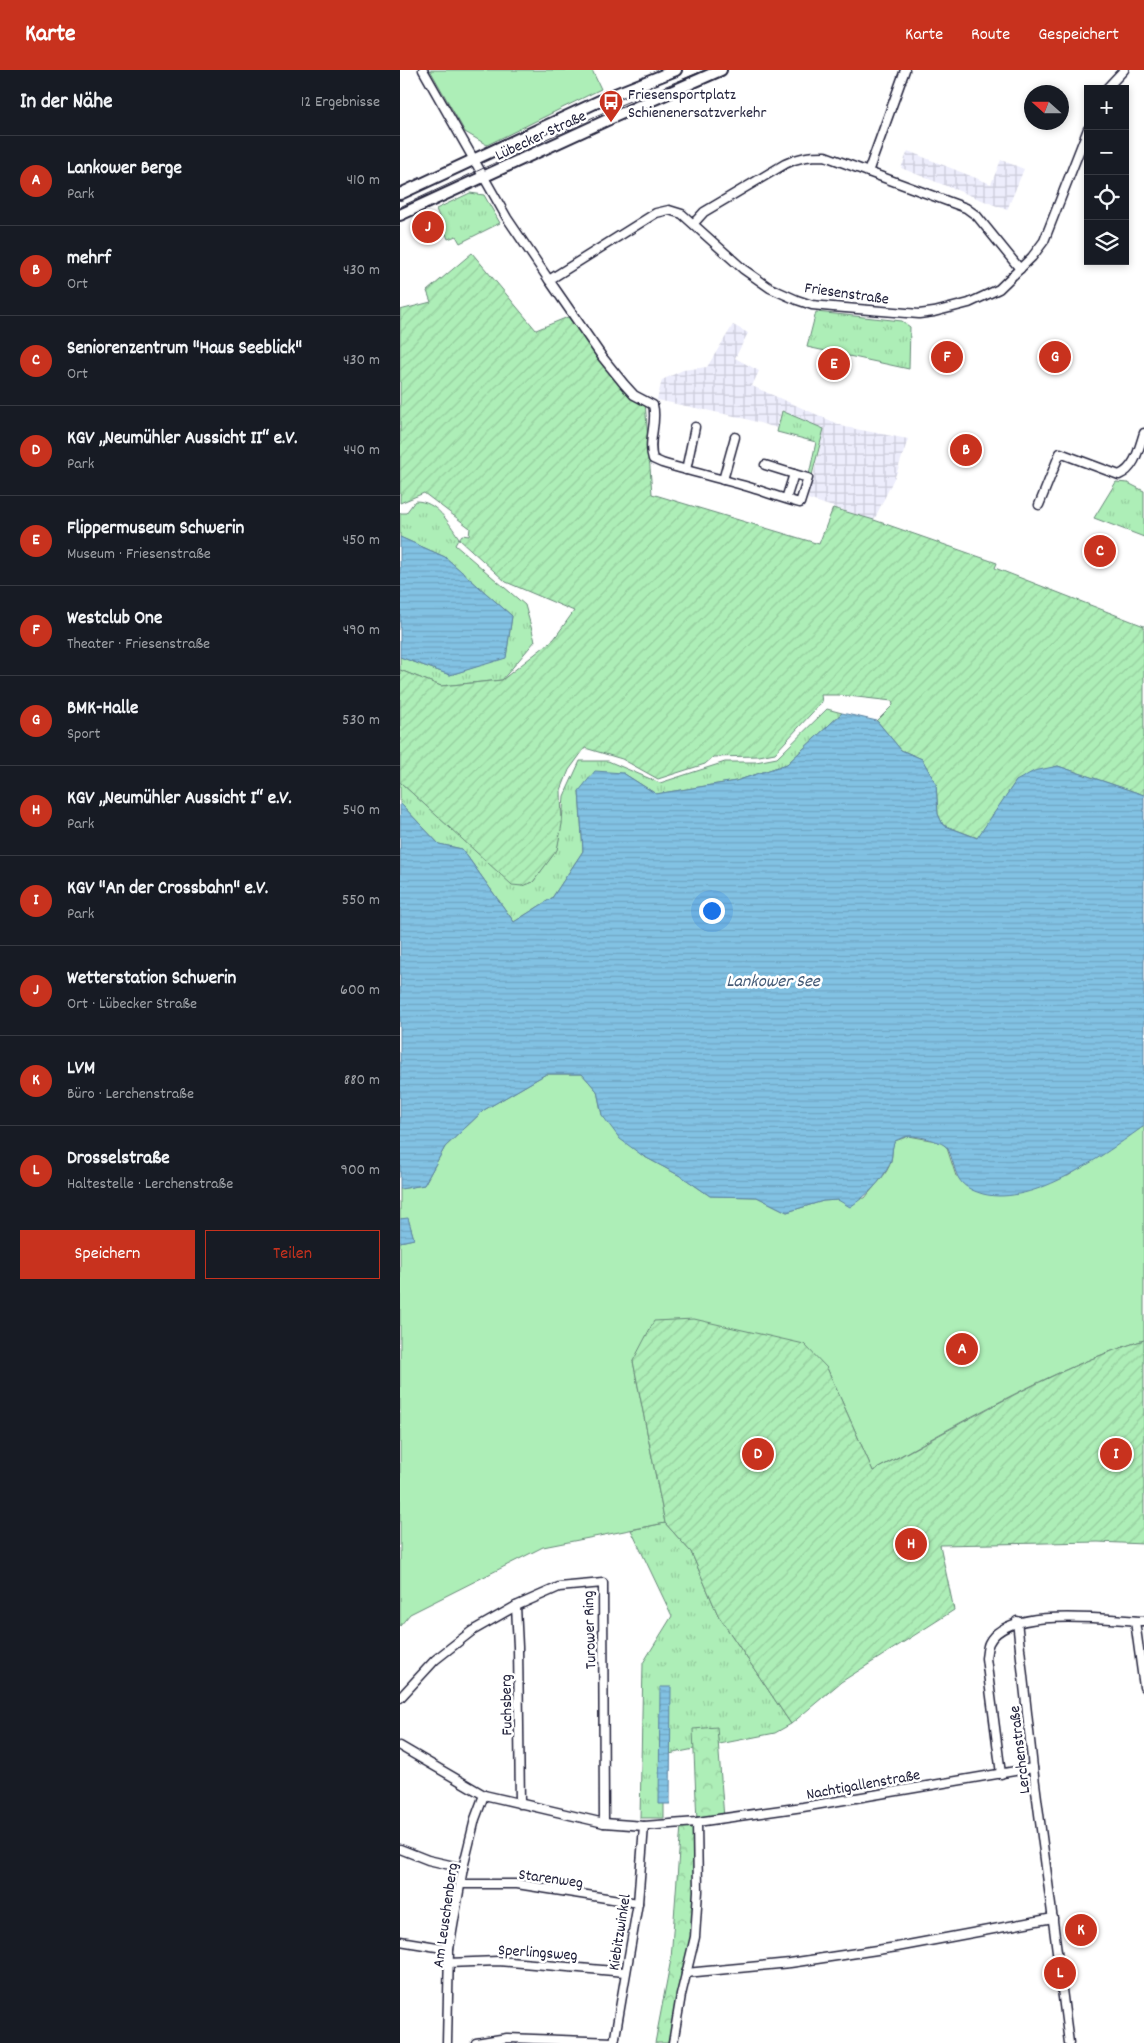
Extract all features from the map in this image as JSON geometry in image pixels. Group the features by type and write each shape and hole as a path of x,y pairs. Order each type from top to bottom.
{"street":[{"path":"423,70 507,218 603,358 634,395 653,405 655,410 650,440 653,459 800,503 808,478 766,465"},
{"name":"Lübecker Straße","path":"400,194 608,97 664,72 676,70"},
{"name":"Lübecker Straße","path":"400,215 722,70"},
{"path":"868,172 905,70"},
{"path":"1110,85 1124,70"},
{"name":"Friesenstraße","path":"550,280 656,213 669,210 682,214 694,223 743,269 759,282 780,294 812,305 919,314 934,312 985,296 999,289 1020,269 1044,241 1088,130"},
{"path":"694,223 704,212 796,158 825,156 966,208 977,216 1020,269"},
{"path":"686,470 695,427"},
{"path":"1039,505 1060,452 1119,475 1127,472 1132,466 1144,433"},
{"path":"723,480 735,437"},
{"path":"786,499 794,474"},
{"name":"Turower Ring","path":"400,1698 435,1660 472,1631 516,1606 560,1587 603,1583 604,1823"},
{"name":"Fuchsberg","path":"516,1606 520,1804"},
{"path":"1017,1621 1030,1618 1055,1617 1144,1621"},
{"name":"Lerchenstraße","path":"1001,1774 986,1658 989,1642 1005,1628 1017,1621 1033,1768 1069,2043"},
{"path":"1135,1621 1144,1687"},
{"name":"Nachtigallenstraße","path":"400,1746 484,1795 604,1823 644,1826 696,1822 804,1807 1033,1768"},
{"name":"Am Leuschenberg","path":"447,2043 449,1949 463,1868 475,1819 484,1795"},
{"path":"673,2043 695,1937 698,1891 696,1822"},
{"name":"Kiebitzwinkel","path":"614,2042 638,1903 644,1826"},
{"path":"400,1849 428,1860 463,1868"},
{"name":"Starenweg","path":"460,1884 517,1884 638,1903"},
{"path":"686,1973 790,1963 897,1947 1053,1918"},
{"path":"400,1941 449,1949"},
{"name":"Sperlingsweg","path":"448,1964 498,1961 625,1972"},
{"path":"476,2043 507,2038 614,2042"}],"shaded area":[{"path":"908,151 991,184 1001,160 1024,169 1007,210 901,168"},
{"path":"733,325 748,333 735,358 759,371 752,386 845,427 908,439 897,472 874,520 808,499 824,430 781,410 777,428 739,417 657,400 662,380 683,370 707,367"}],"green space":[{"path":"430,70 592,70 601,89 487,145 465,132"},
{"path":"470,193 484,195 500,223 460,243 456,236 448,239 436,209"},
{"path":"472,253 536,330 568,317 624,384 645,401 652,494 819,544 833,508 874,520 997,563 995,568 1144,626 1144,795 1058,766 1016,781 978,838 943,825 938,814 936,784 922,759 901,750 877,721 893,705 892,701 839,695 821,695 822,702 775,753 759,756 713,757 705,764 658,779 622,759 585,748 569,770 561,790 562,824 557,850 533,882 522,886 512,885 400,782 400,670 441,686 502,680 554,639 574,611 506,582 459,539 462,535 469,536 470,528 424,493 400,503 400,310 431,302 427,291"},
{"path":"816,312 902,321 910,327 909,369 807,347"},
{"path":"782,411 824,429 812,475 809,475 816,442 777,432"},
{"path":"1116,482 1128,483 1144,491 1144,537 1094,518"},
{"path":"415,501 423,502 436,508 451,525 459,538 455,545 525,605 535,641 502,680 441,686 400,670 400,657 450,675 506,657 512,616 445,557 400,537 400,513 406,513"},
{"path":"827,709 842,713 787,764 736,781 656,794 623,773 579,791 583,851 552,898 514,922 462,849 439,844 400,803 400,782 512,884 523,886 533,882 557,849 564,796 580,761 608,761 660,783 725,762 756,762 777,758"},
{"path":"546,1074 582,1074 597,1091 602,1115 643,1156 684,1178 710,1196 757,1197 787,1212 823,1201 865,1198 884,1176 892,1158 895,1141 909,1136 941,1142 947,1148 956,1176 1068,1176 1144,1126 1144,1340 1108,1352 1039,1382 972,1416 873,1471 827,1368 633,1361 665,1523 543,1547 410,1614 400,1626 400,1242 414,1239 408,1219 400,1219 400,1189 424,1185 445,1147 484,1110"},
{"path":"694,1319 804,1344 827,1368 873,1471 1040,1382 1108,1352 1144,1340 1144,1544 1098,1542 940,1545 954,1610 841,1682 791,1724 718,1615 691,1552 665,1523 633,1361 654,1321"},
{"path":"665,1523 691,1552 718,1615 791,1724 775,1733 664,1755 664,1818 640,1818 643,1663 672,1616 631,1530"},
{"path":"717,1727 724,1818 697,1823 695,1937 673,2043 655,2043 671,1959 681,1825 697,1822 693,1729"}],"water":[{"path":"400,537 445,557 512,616 506,658 450,675 400,657"},
{"name":"Lankower See","path":"842,713 877,721 901,750 922,759 936,784 938,814 943,825 977,838 1016,781 1034,771 1058,766 1144,795 1144,1126 1089,1163 1046,1186 1024,1193 1003,1196 983,1194 961,1182 946,1146 924,1138 906,1136 895,1141 890,1163 878,1182 868,1193 850,1207 838,1200 823,1201 787,1212 757,1197 710,1196 684,1178 643,1156 620,1139 602,1115 597,1091 582,1074 546,1074 484,1110 445,1147 424,1185 400,1189 400,803 439,844 462,849 514,922 552,898 583,851 579,791 595,771 623,773 656,794 736,781 787,764"},
{"path":"408,1218 414,1239 400,1242 400,1219"},
{"path":"660,1687 671,1687 670,1804 659,1804"}],"tram line":[{"path":"400,207 613,108 705,70"}],"place":[{"name":"Friesensportplatz Schienenersatzverkehr","path":"611,123"},
{"name":"Wetterstation Schwerin","path":"428,227"},
{"name":"Westclub One","path":"947,357"},
{"name":"BMK-Halle","path":"1055,357"},
{"name":"Flippermuseum Schwerin","path":"834,364"},
{"name":"mehrf","path":"966,450"},
{"name":"Seniorenzentrum \"Haus Seeblick\"","path":"1100,551"},
{"name":"Lankower Berge","path":"962,1349"},
{"name":"KGV „Neumühler Aussicht II“ e.V.","path":"758,1454"},
{"name":"KGV \"An der Crossbahn\" e.V.","path":"1116,1454"},
{"name":"KGV „Neumühler Aussicht I“ e.V.","path":"911,1544"},
{"name":"LVM","path":"1081,1930"},
{"name":"Drosselstraße","path":"1060,1973"}]}
